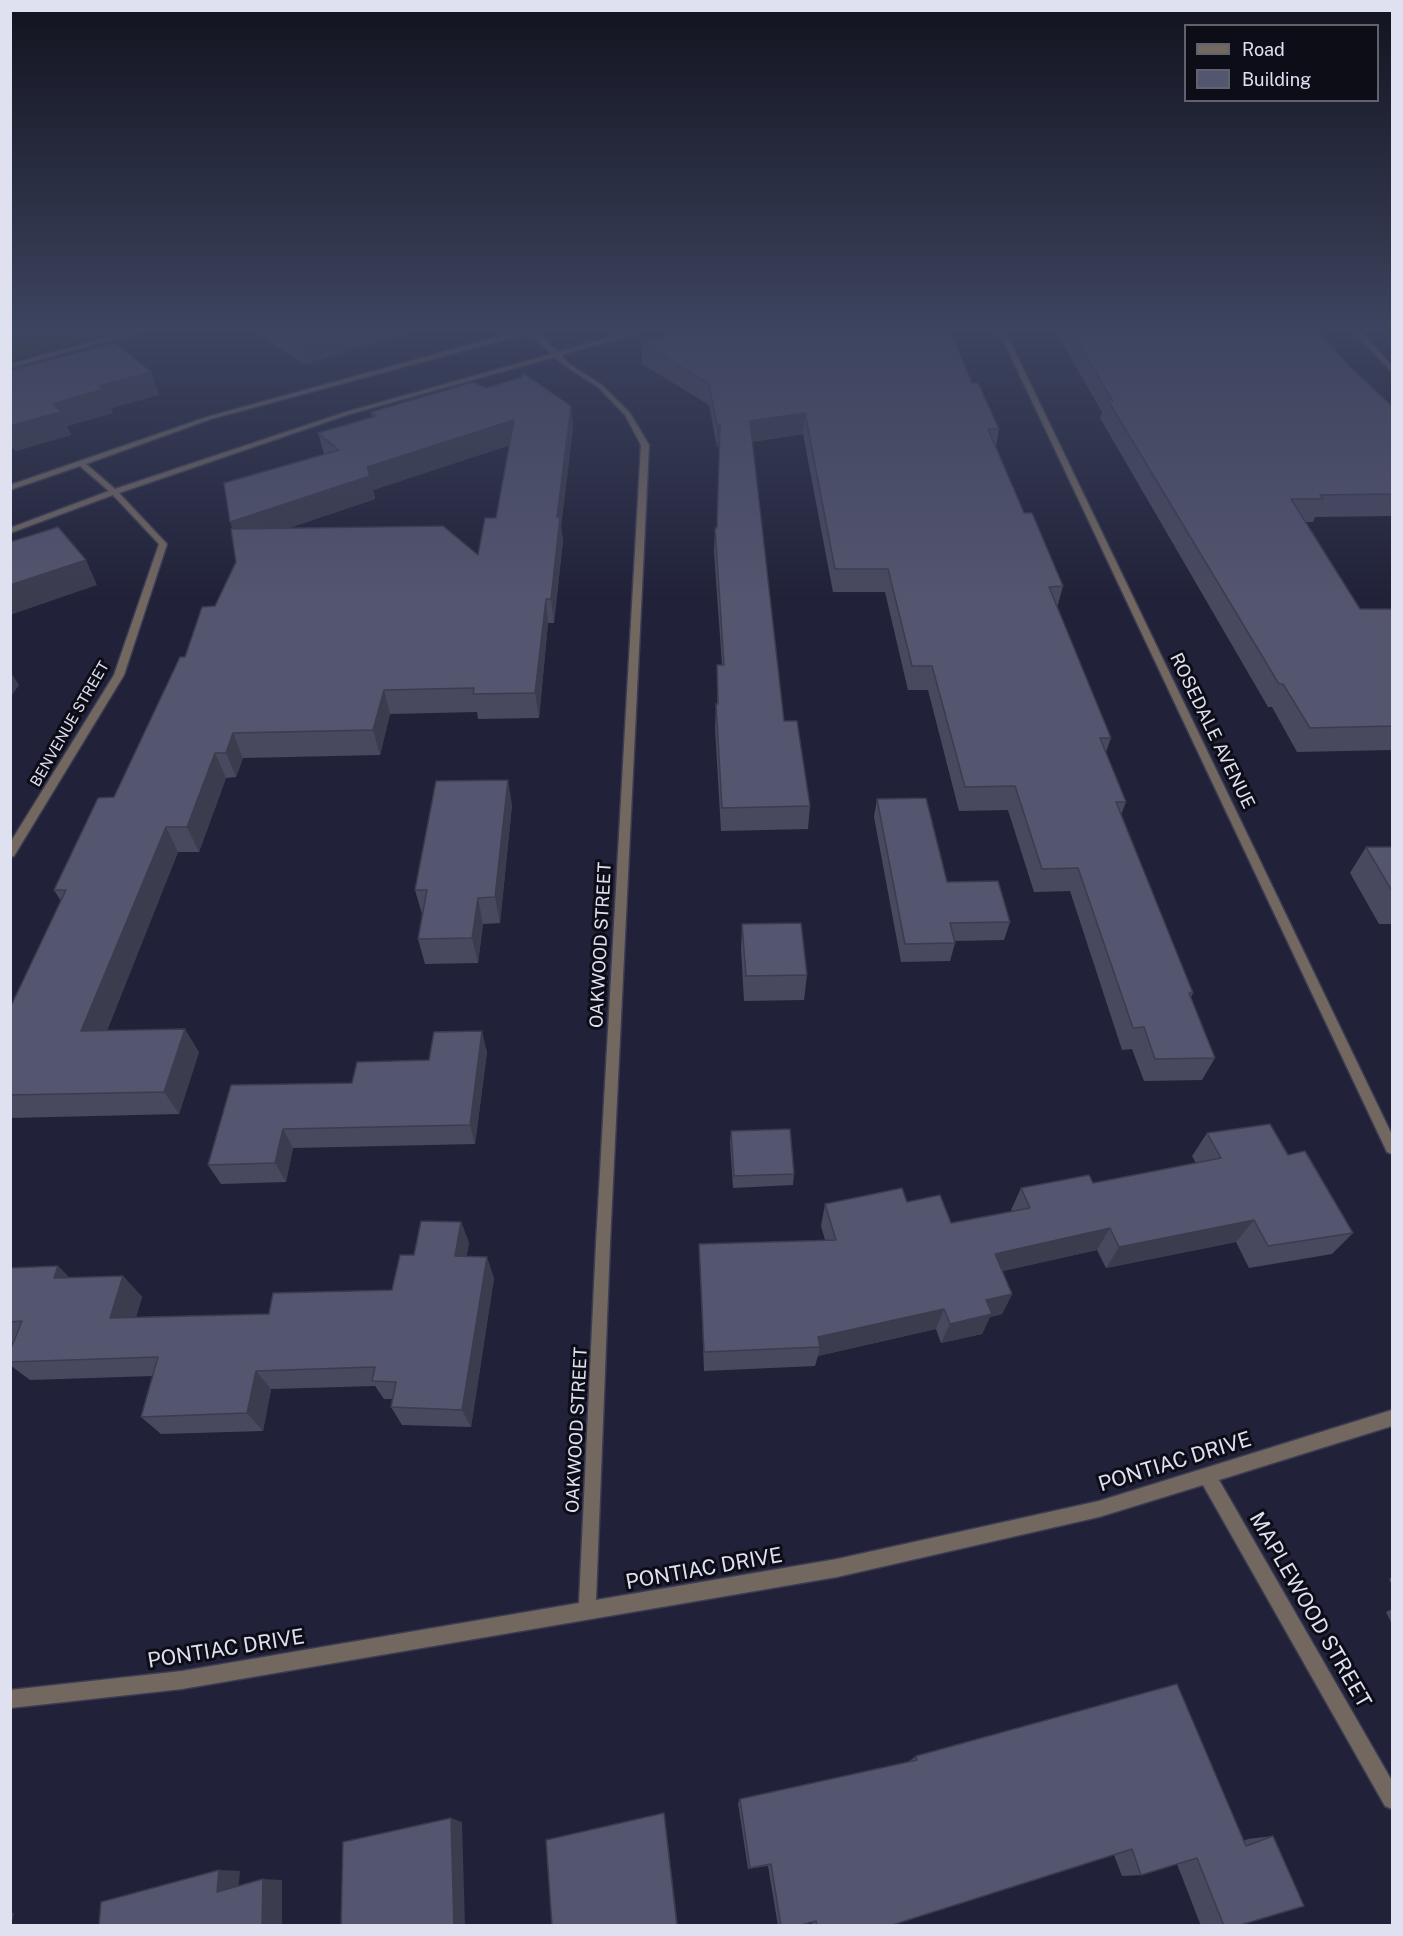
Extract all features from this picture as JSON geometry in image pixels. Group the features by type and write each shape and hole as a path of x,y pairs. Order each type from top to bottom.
{"street":[{"path":"10,488 207,419"},
{"path":"10,531 114,492 329,419"},
{"name":"OAKWOOD STREET","path":"587,1612 603,1243 645,445 631,419"},
{"name":"ROSEDALE AVENUE","path":"1043,419 1392,1148"},
{"name":"BENVENUE STREET","path":"10,853 119,675 163,544 114,492 81,463"},
{"name":"PONTIAC DRIVE","path":"10,1700 182,1680 837,1568 1099,1509 1392,1418"},
{"name":"MAPLEWOOD STREET","path":"1207,1476 1392,1799"}],"building":[{"path":"10,419 34,419 10,426"},
{"path":"365,419 569,419 557,517 560,517 551,599 546,599 535,693 473,694 474,688 384,690 373,730 233,733 226,753 215,753 187,827 166,827 81,1031 185,1029 164,1092 10,1095 10,1008 66,890 54,890 98,798 114,797 180,657 185,657 202,607 215,606 236,562 231,529 443,526 478,555 485,518 496,518 514,420 367,467 370,476 230,522 224,483 339,450 318,433"},
{"path":"716,419 761,419 750,421 784,721 797,721 810,806 722,808 716,704 718,704 717,665 724,665 715,528 717,528 720,425 717,426"},
{"path":"806,419 995,419 999,429 988,429 1024,513 1032,513 1063,586 1049,587 1111,738 1100,738 1126,802 1116,802 1193,993 1189,993 1215,1058 1155,1059 1144,1027 1133,1028 1078,868 1042,869 1015,786 965,787 932,666 912,666 888,569 835,569"},
{"path":"1119,419 1392,419 1392,494 1320,495 1323,499 1291,499 1360,609 1392,609 1392,726 1310,728 1283,684 1279,684"},
{"path":"58,527 86,560 10,585 10,542"},
{"path":"508,780 495,897 478,898 472,938 418,939 427,890 415,890 436,781"},
{"path":"926,798 947,882 998,881 1010,922 950,923 955,943 905,944 877,799"},
{"path":"1366,847 1392,847 1392,891"},
{"path":"801,923 807,975 746,976 742,924"},
{"path":"482,1031 470,1125 283,1129 275,1163 208,1165 231,1085 352,1083 357,1062 429,1060 434,1032"},
{"path":"1270,1124 1288,1155 1305,1151 1353,1233 1268,1246 1254,1220 1119,1247 1110,1228 995,1254 1012,1294 986,1300 992,1314 950,1324 944,1309 818,1337 820,1347 704,1352 699,1244 836,1240 825,1204 902,1188 907,1202 940,1195 951,1223 1030,1208 1021,1188 1089,1175 1093,1183 1221,1158 1207,1133"},
{"path":"790,1129 794,1174 734,1176 731,1131"},
{"path":"421,1221 461,1222 455,1256 487,1257 462,1410 391,1407 396,1382 372,1381 375,1367 256,1371 247,1413 141,1417 158,1357 10,1362 10,1351 22,1321 10,1322 10,1268 58,1266 54,1278 123,1276 110,1318 269,1314 273,1293 392,1290 400,1255 414,1255"},
{"path":"1177,1684 1246,1846 1273,1836 1304,1906 1237,1926 1224,1926 1197,1858 1141,1875 1132,1849 889,1926 817,1926 816,1921 797,1926 781,1926 771,1864 750,1868 740,1799 917,1760 916,1756"},
{"path":"664,1813 677,1926 552,1926 546,1840"},
{"path":"451,1818 454,1926 341,1926 343,1842"},
{"path":"219,1870 217,1892 263,1879 262,1926 99,1926 101,1902"}]}
